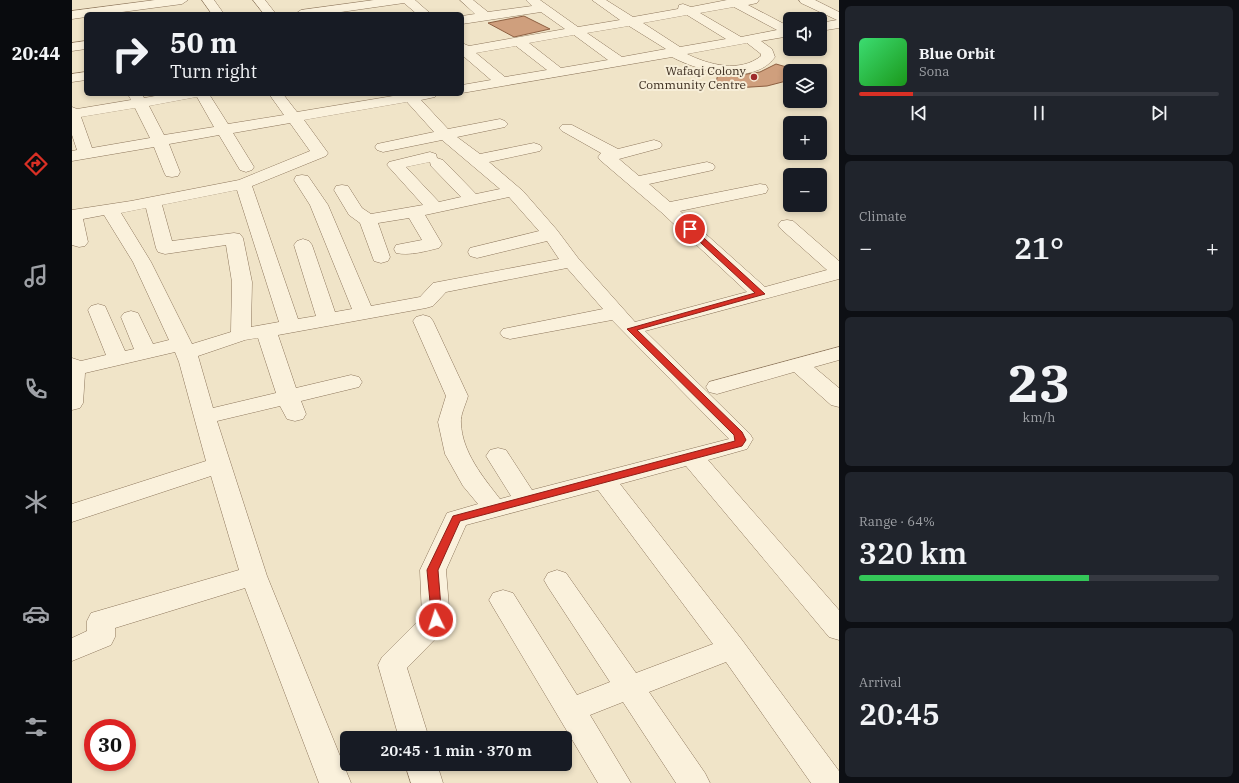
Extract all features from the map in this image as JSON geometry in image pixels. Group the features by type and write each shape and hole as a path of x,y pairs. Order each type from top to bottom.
{"street":[{"path":"100,12 182,0"},
{"path":"208,0 217,12"},
{"path":"259,0 268,12"},
{"path":"303,11 357,7 400,0"},
{"path":"408,0 423,12"},
{"path":"466,0 486,17"},
{"path":"598,0 677,52 686,60 705,66 737,69 753,67 763,63 768,57 767,52 668,0"},
{"path":"464,49 518,41 734,2 753,0"},
{"path":"805,0 839,17"},
{"path":"734,2 783,28"},
{"path":"464,20 486,17 541,3 575,30 620,62"},
{"path":"72,15 84,14"},
{"path":"827,26 839,24"},
{"path":"464,89 783,33"},
{"path":"518,41 558,72"},
{"path":"72,47 84,45"},
{"path":"464,50 502,82"},
{"path":"72,78 84,76"},
{"path":"165,96 137,98 72,113 79,154 417,96"},
{"path":"203,96 223,130 245,175 290,326"},
{"path":"79,242 73,215 152,202 320,153 277,96"},
{"path":"410,97 446,135 512,191 551,234 571,262 616,313 738,434 741,440 739,444 456,519 433,570 436,620 392,665 412,731"},
{"path":"137,98 159,140 172,172"},
{"path":"383,147 500,124"},
{"path":"567,128 616,154"},
{"path":"654,145 606,157 667,208 761,294"},
{"path":"477,160 534,148"},
{"path":"436,208 395,165 433,160 473,200"},
{"path":"635,182 707,167"},
{"path":"302,180 323,213 364,313"},
{"path":"667,208 760,189"},
{"path":"342,190 361,215 381,257"},
{"path":"323,213 361,215 415,212 512,191"},
{"path":"152,202 165,248 234,238 242,282 241,335"},
{"path":"110,210 142,262 190,362 204,417 254,576 334,783"},
{"path":"402,249 433,244 415,212"},
{"path":"787,225 837,274"},
{"path":"477,252 551,234"},
{"path":"303,245 327,319"},
{"path":"72,403 73,367 118,359 146,352 183,348 266,330 426,302 440,287 571,262"},
{"path":"631,329 837,274"},
{"path":"98,310 118,359"},
{"path":"510,333 616,313"},
{"path":"132,317 146,352"},
{"path":"423,321 457,396 449,422 457,454 472,480 494,508"},
{"path":"266,330 291,406"},
{"path":"717,387 839,353"},
{"path":"798,364 839,400"},
{"path":"204,417 291,406 351,382"},
{"path":"498,456 526,500"},
{"path":"691,456 839,629"},
{"path":"72,513 219,465"},
{"path":"603,479 732,648 829,783"},
{"path":"72,650 101,637 100,621 254,576"},
{"path":"557,580 694,783"},
{"path":"503,600 615,783"},
{"path":"570,710 629,686 732,648"},
{"path":"423,771 427,783"}],"building":[{"path":"524,16 550,29 514,37 488,23"},
{"name":"Wafaqi Colony Community Centre","path":"776,64 783,66 783,82 767,86 735,88 715,86 718,74 740,75 760,72"}],"place":[{"name":"Wafaqi Colony Community Centre","path":"754,77"}],"route":[{"path":"436,620 433,570 456,519 739,444 741,440 738,434 631,329 761,294 690,229"}]}
